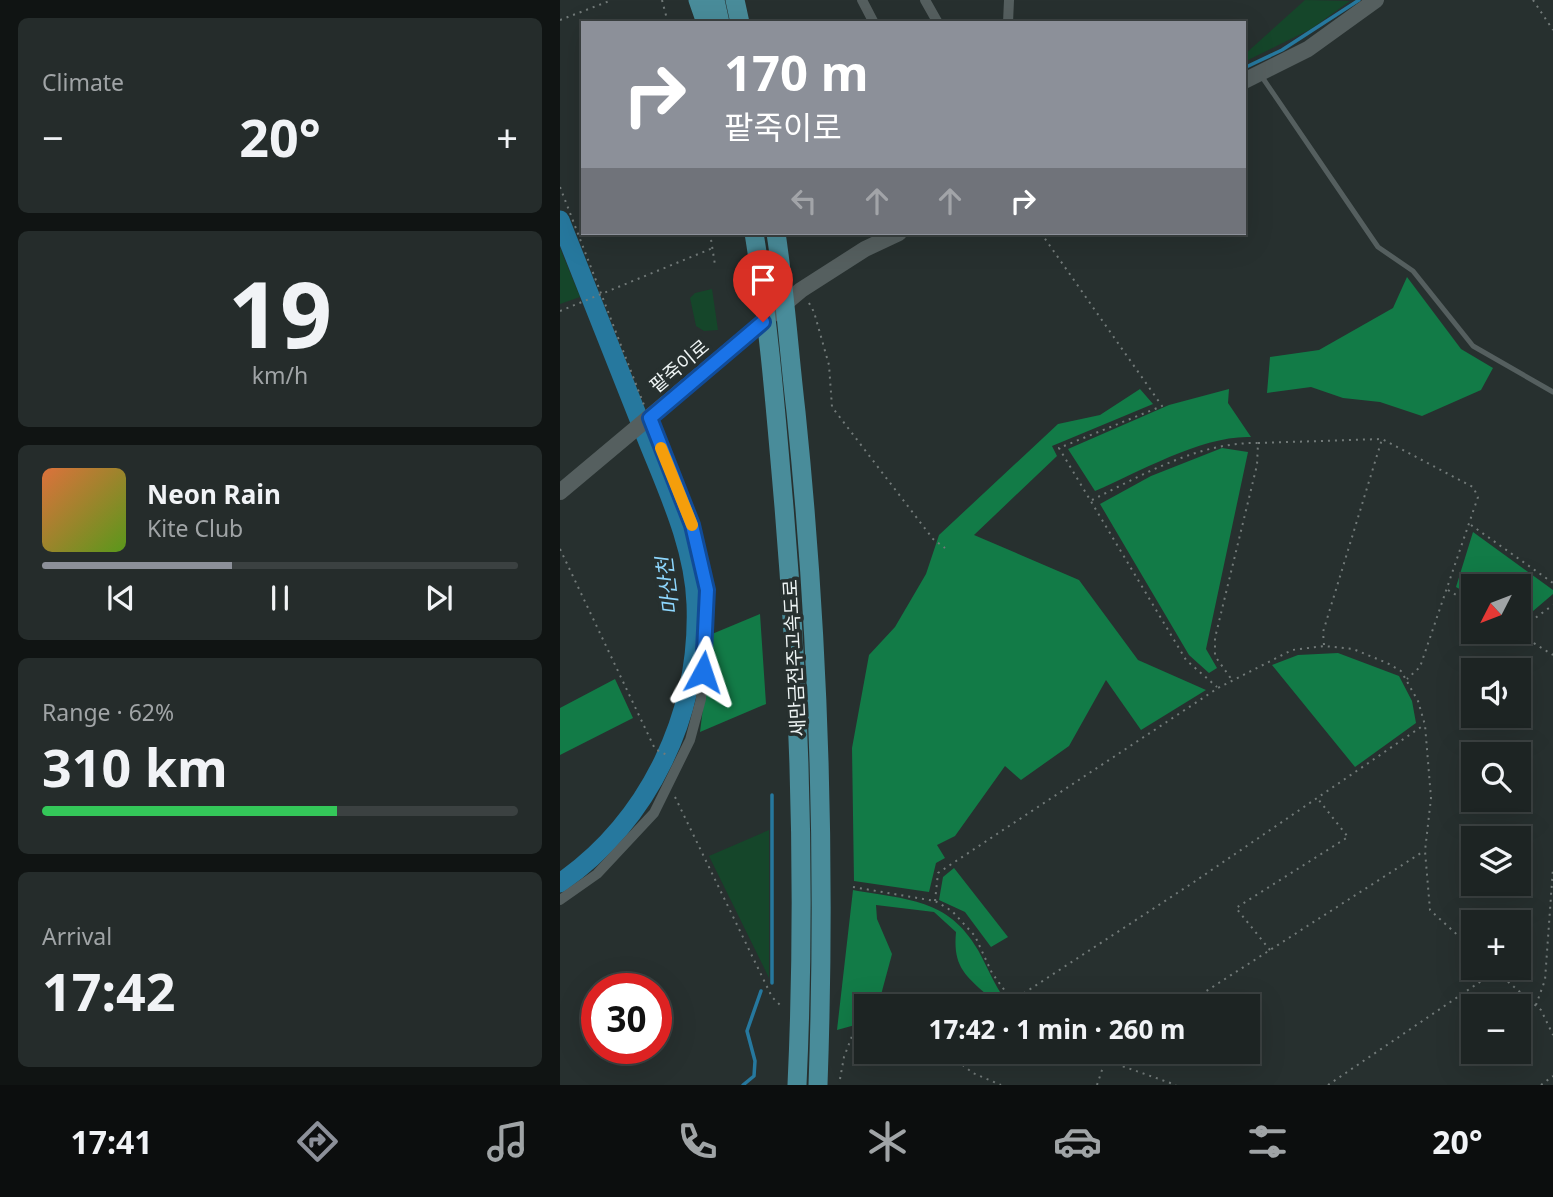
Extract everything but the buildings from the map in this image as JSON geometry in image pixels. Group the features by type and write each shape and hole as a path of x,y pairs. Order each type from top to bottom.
{"highway":[{"path":"698,0 705,21"},
{"path":"715,0 720,21"},
{"path":"735,0 740,21"},
{"name":"새만금전주고속도로","path":"754,235 773,370 791,586 803,842 797,1085"},
{"name":"새만금전주고속도로","path":"776,237 806,506 817,690 823,853 818,1085"}],"street":[{"path":"862,0 873,21"},
{"path":"925,0 937,21"},
{"path":"1008,21 1009,0"},
{"path":"1246,80 1308,49 1376,0"},
{"name":"팥죽이로","path":"560,492 801,290 865,249 895,235"},
{"path":"560,900 597,874 654,813 680,762 701,699 707,590 692,525 648,419"}],"lane":[{"path":"1260,74 1378,247 1413,271 1473,346 1553,392"}],"path":[{"path":"560,20 612,0"},
{"path":"662,0 667,21"},
{"path":"1533,0 1553,30"},
{"path":"560,187 648,419"},
{"path":"710,235 715,265"},
{"path":"1042,235 1162,406 1059,448 1186,660 1219,688"},
{"path":"560,311 713,248"},
{"path":"801,290 814,312 829,365 832,407 933,540 945,548"},
{"path":"1091,501 1147,472 1227,442 1382,439 1473,487 1478,497 1420,667 1406,680"},
{"path":"1324,646 1323,632 1382,439"},
{"path":"1233,681 1215,656 1215,638 1257,465 1258,443"},
{"path":"1469,524 1553,583"},
{"path":"560,549 655,749 680,762"},
{"path":"1447,589 1461,598"},
{"path":"1531,621 1553,605"},
{"path":"1531,640 1553,656"},
{"path":"935,901 938,873 1219,688 1292,650 1324,646 1353,649 1401,671 1418,701 1425,725 1431,798 1425,851 1430,910 1461,938"},
{"path":"1023,994 1425,725"},
{"path":"669,784 772,997 782,1007"},
{"path":"1270,950 1236,908 1348,838 1318,798"},
{"path":"1202,994 1425,851"},
{"path":"1536,1005 1545,980 1553,868"},
{"path":"853,887 935,901 951,911 975,936 992,973 1007,994"},
{"path":"1328,1085 1483,980"},
{"path":"1507,980 1536,1005 1553,1035"},
{"path":"840,1079 844,1057 854,1031"},
{"path":"961,1064 973,1073 1001,1085"},
{"path":"1097,1085 1102,1064"},
{"path":"1117,1064 1176,1085"},
{"path":"1541,1085 1553,1076"}],"green space":[{"path":"1305,0 1350,1 1311,29 1246,61 1246,53"},
{"path":"560,248 580,297 560,304"},
{"path":"1407,277 1461,349 1493,368 1481,390 1422,416 1380,402 1343,398 1311,387 1267,393 1270,357 1319,350 1393,308"},
{"path":"712,289 718,330 704,331 696,326 690,298 695,293"},
{"path":"1140,389 1153,404 1052,446 1057,456 974,535 1079,580 1138,660 1206,690 1141,730 1106,680 1069,746 1021,780 1005,766 955,836 937,845 945,858 936,863 929,892 854,881 852,748 869,655 895,627 926,574 939,535 1058,424 1100,415"},
{"path":"1229,389 1228,403 1251,437 1232,438 1192,448 1095,491 1068,449 1169,405"},
{"path":"1222,448 1248,452 1206,649 1217,668 1209,673 1189,655 1100,504 1151,476"},
{"path":"1473,532 1531,574 1461,574 1461,590 1456,587"},
{"path":"1531,574 1553,590 1553,594 1531,613"},
{"path":"760,614 766,704 700,732 712,634"},
{"path":"1338,653 1399,676 1412,701 1416,723 1355,767 1272,665 1298,655"},
{"path":"615,679 633,718 560,755 560,708"},
{"path":"769,830 769,978 709,856"},
{"path":"954,868 1008,937 991,947 965,912 939,900 943,877"},
{"path":"853,890 925,904 953,920 978,950 1002,994 987,994 961,968 956,952 956,932 934,912 876,905 877,919 892,954 881,994 854,994 854,1025 837,1030"}],"waterway":[{"path":"1246,67 1282,50 1359,0"},
{"name":"마산천","path":"560,220 671,498 690,561 696,604 695,645 689,685 678,724 663,761 644,796 620,828 592,857 560,883"},
{"path":"772,795 772,983"},
{"path":"743,1085 754,1076 755,1061 747,1031 761,991"}],"slow traffic":[{"path":"661,448 692,525"}],"route":[{"path":"703,672 707,590 692,525 650,418 763,322"}]}
